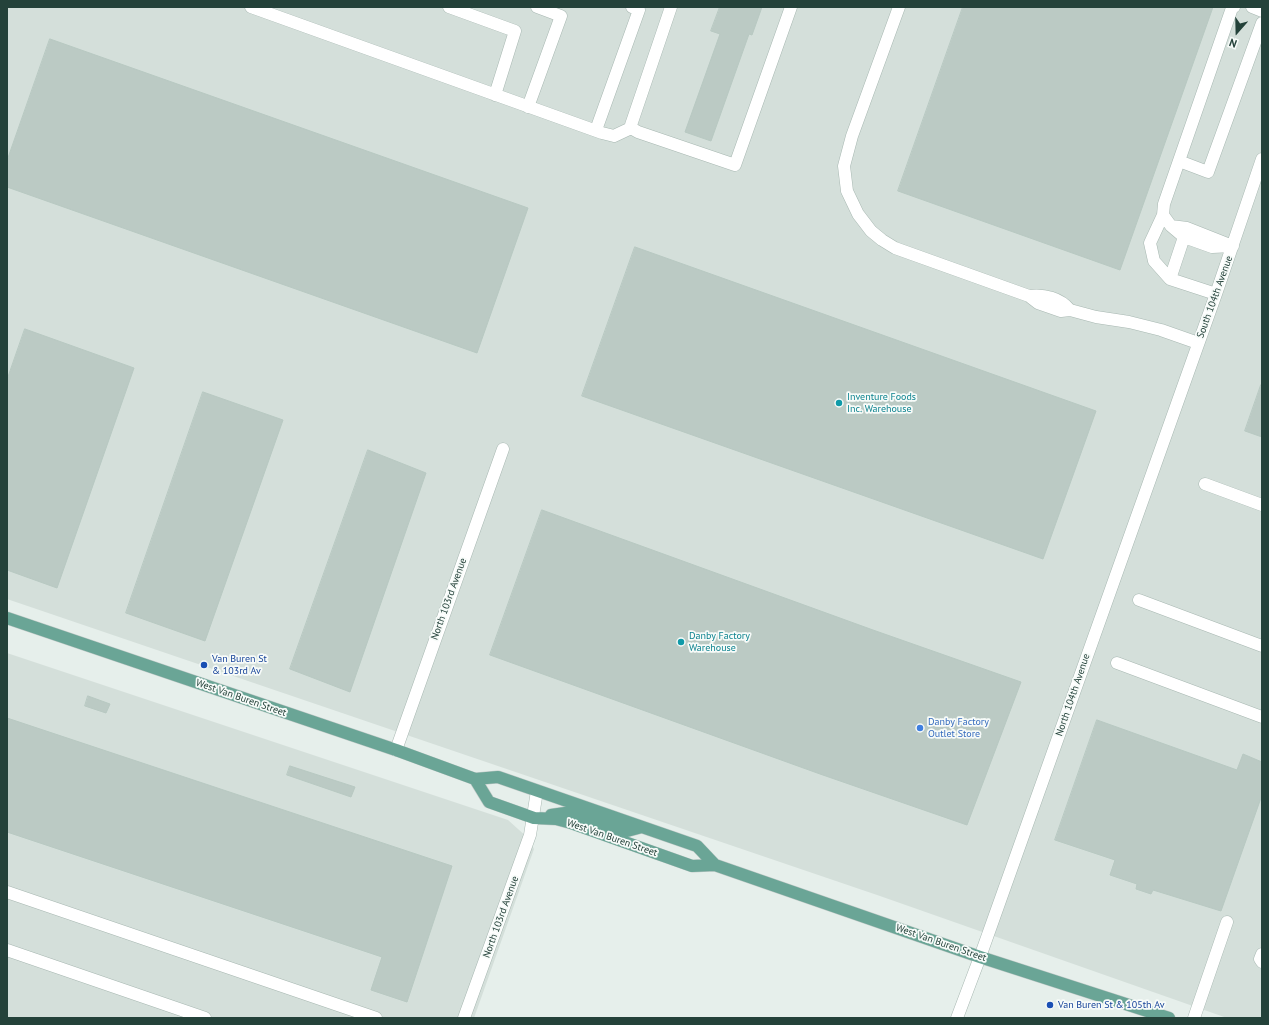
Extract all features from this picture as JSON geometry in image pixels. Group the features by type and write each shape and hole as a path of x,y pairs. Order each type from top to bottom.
{"main road":[{"name":"West Van Buren Street","path":"7,618 396,750 475,779 498,777 697,846 715,865"},
{"name":"West Van Buren Street","path":"475,779 489,802 534,818 556,819 571,823 692,866 715,865 980,957 1169,1018"},
{"path":"534,818 572,812 627,831 642,827"}],"street":[{"path":"251,7 528,107 614,136 631,128"},
{"path":"449,7 515,31 496,95"},
{"path":"528,107 561,16 537,7"},
{"path":"596,130 640,10 632,7"},
{"path":"631,128 630,125 671,7"},
{"path":"631,128 638,132 736,165 791,7"},
{"path":"899,7 852,136 844,166 847,191 858,214 876,235 895,248 1029,296 1041,295 1065,303 1070,310 1096,317 1129,322 1161,330 1198,343"},
{"path":"1216,294 1170,279 1154,262 1150,243 1164,215 1164,204 1232,8 1234,7"},
{"path":"1252,7 1262,11"},
{"path":"1179,161 1208,172 1262,23"},
{"name":"South 104th Avenue","path":"1166,434 1233,246 1262,158"},
{"path":"1164,215 1171,226 1184,237 1212,247 1233,246"},
{"path":"1171,226 1187,228 1233,246"},
{"path":"1170,279 1184,237"},
{"name":"North 104th Avenue","path":"957,1018 1166,434"},
{"name":"North 103rd Avenue","path":"396,750 503,449"},
{"path":"1205,484 1262,505"},
{"path":"1139,600 1262,646"},
{"path":"1117,663 1262,717"},
{"name":"North 103rd Avenue","path":"464,1018 530,835 534,818 537,791"},
{"path":"7,892 376,1018"},
{"path":"1194,1018 1227,922"},
{"path":"7,950 205,1018"},
{"path":"1262,954 1260,959 1262,962"}],"shaded area":[{"path":"7,7 1262,7 1262,1018 1227,1018 880,896 7,599"},
{"path":"7,653 508,820 528,838 534,849 474,1018 7,1018"}],"building":[{"path":"720,7 762,7 752,35 749,34 711,141 685,132 720,34 711,31"},
{"path":"963,7 1213,7 1120,270 898,191"},
{"path":"50,39 528,208 477,353 7,187 7,161"},
{"name":"Inventure Foods Inc. Warehouse","path":"635,247 1096,411 1043,559 582,396"},
{"path":"25,329 134,368 57,588 7,570 7,380"},
{"path":"1261,385 1262,386 1262,437 1245,431"},
{"path":"203,392 283,420 205,641 126,613"},
{"path":"368,450 426,473 350,692 290,669"},
{"name":"Danby Factory Warehouse","path":"542,510 1021,682 967,825 820,774 490,655"},
{"path":"88,696 110,704 106,713 85,706"},
{"path":"7,718 452,866 407,1002 371,990 382,957 7,832"},
{"path":"1097,720 1237,770 1243,754 1262,762 1262,795 1221,911 1153,890 1151,894 1136,889 1137,884 1110,875 1115,860 1055,840"},
{"path":"290,766 355,787 351,797 287,775"}],"place":[{"name":"Inventure Foods Inc. Warehouse","path":"839,403"},
{"name":"Danby Factory Warehouse","path":"681,642"},
{"name":"Van Buren St & 103rd Av","path":"204,665"},
{"name":"Danby Factory Outlet Store","path":"920,728"},
{"name":"Van Buren St & 105th Av","path":"1050,1005"}]}
